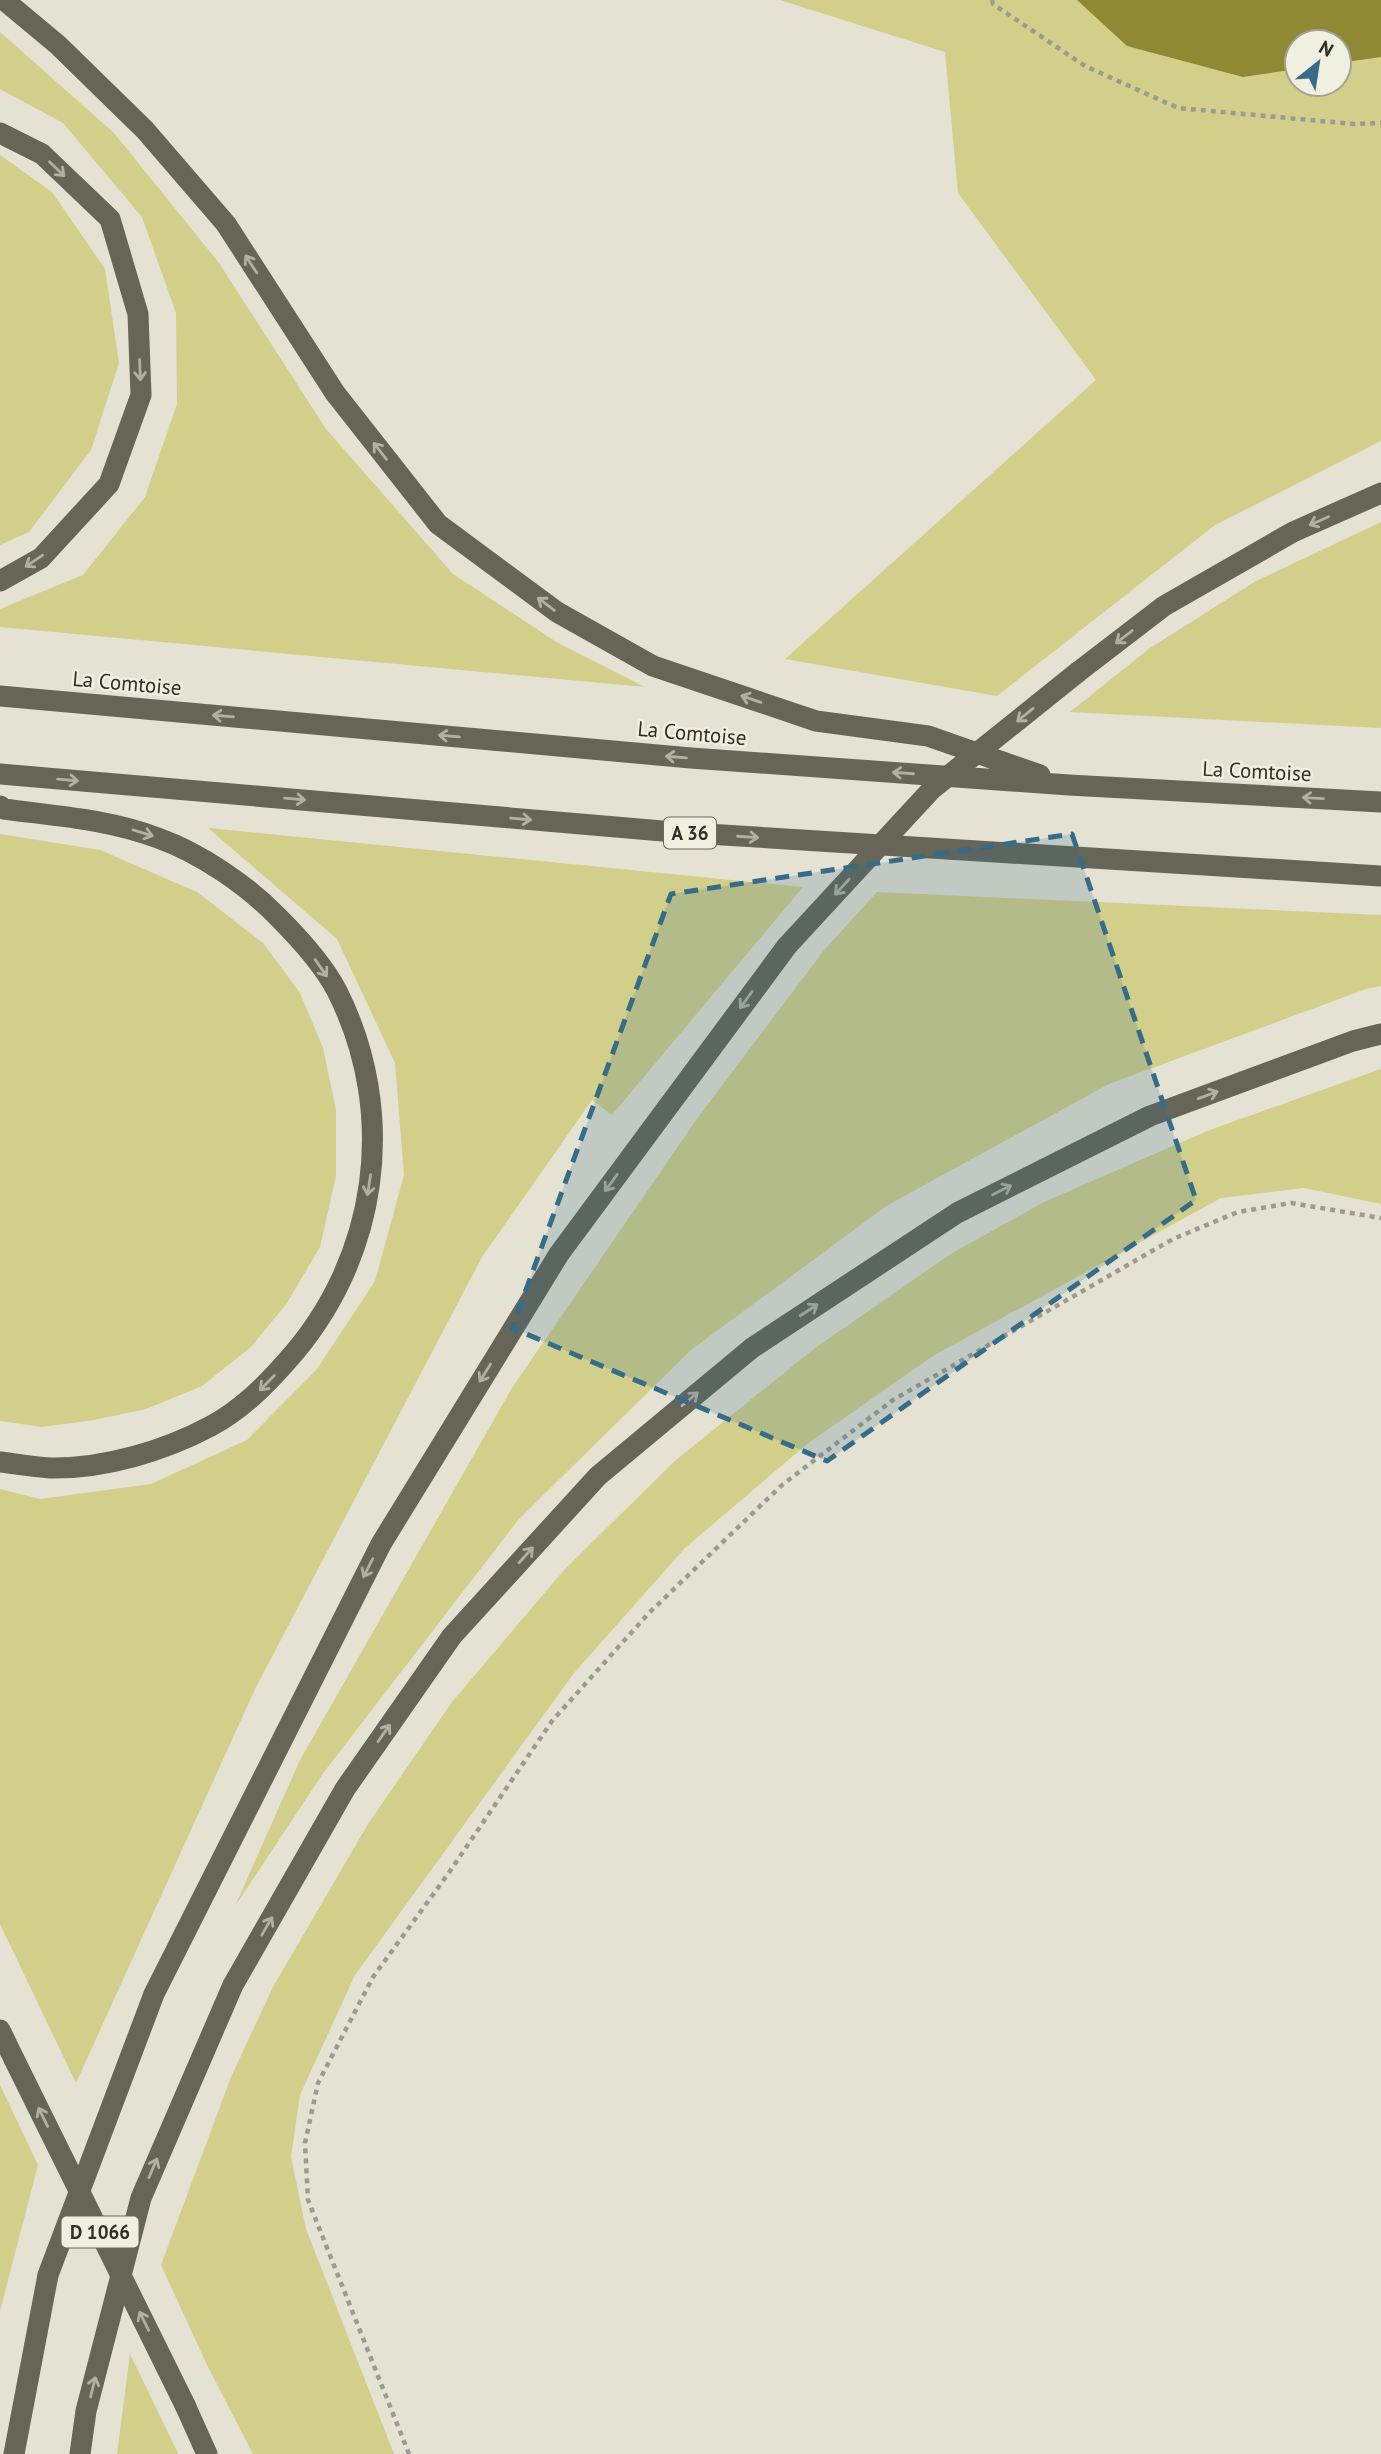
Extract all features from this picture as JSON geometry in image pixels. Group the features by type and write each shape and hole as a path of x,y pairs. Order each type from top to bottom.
{"highway":[{"path":"4,0 58,45 145,130 226,224 335,393 438,524 546,604 653,666 816,721 928,736 1069,785"},
{"path":"0,133 42,154 110,219 138,314 141,395 109,484 41,558 0,581"},
{"path":"14,2454 48,2275 153,1994 374,1556 559,1254 786,946 932,789 1164,606 1293,532 1381,493"},
{"name":"La Comtoise","path":"0,696 691,758 1069,785 1381,802"},
{"name":"A 36","path":"0,774 687,833 1381,876"},
{"path":"0,806 4,809 107,822 160,838 211,865 260,898 301,940 337,990 362,1056 371,1104 372,1165 362,1228 340,1287 305,1341 262,1390 212,1425 162,1447 135,1455 108,1462 51,1468 0,1462"},
{"path":"80,2454 86,2412 141,2198 233,1985 345,1789 452,1636 598,1476 752,1348 957,1213 1150,1116 1353,1041 1381,1034"},
{"name":"D 1066","path":"0,2030 207,2454"}],"path":[{"path":"992,0 993,4 1085,66 1178,108 1354,124 1381,123"},
{"path":"409,2454 308,2200 305,2143 318,2083 373,1977 448,1874 552,1721 648,1614 782,1485 893,1400 1172,1239 1238,1212 1291,1203 1381,1218"}],"highlighted area":[{"path":"1072,834 1196,1200 827,1461 512,1328 671,894"}],"shaded area":[{"path":"780,0 1381,0 1381,441 1215,525 997,696 785,659 1096,380 958,193 945,52"},
{"path":"1077,0 1381,0 1381,57 1353,61 1353,28 1283,28 1283,71 1243,77 1127,46"},
{"path":"0,32 114,133 219,263 326,429 453,574 558,643 645,687 0,627 0,609 83,575 145,497 177,404 176,313 142,217 63,123 0,89"},
{"path":"0,155 52,192 105,269 119,363 91,450 29,532 0,545"},
{"path":"1381,522 1381,728 1070,712 1150,648 1256,581"},
{"path":"208,828 803,887 612,1115 592,1100 482,1257 256,1687 76,2083 0,1924 0,1489 40,1499 151,1484 247,1440 317,1369 375,1281 404,1175 395,1063 337,939"},
{"path":"0,834 100,850 197,892 263,943 300,993 323,1048 336,1110 336,1176 320,1247 287,1303 251,1347 202,1386 146,1409 42,1427 0,1421"},
{"path":"877,892 1381,915 1381,986 1366,989 1109,1084 888,1205 691,1350 518,1520 324,1772 235,1906 300,1760 512,1388 696,1120 825,949"},
{"path":"1381,1069 1381,1204 1304,1188 1221,1198 933,1356 807,1444 685,1548 574,1673 355,1975 300,2095 291,2157 306,2229 394,2454 253,2454 207,2365 161,2265 231,2077 273,1987 368,1824 452,1702 564,1570 676,1460 815,1348 952,1253 1044,1202 1207,1131"},
{"path":"0,2085 38,2165 0,2311"},
{"path":"130,2354 175,2447 178,2454 117,2454"}]}
